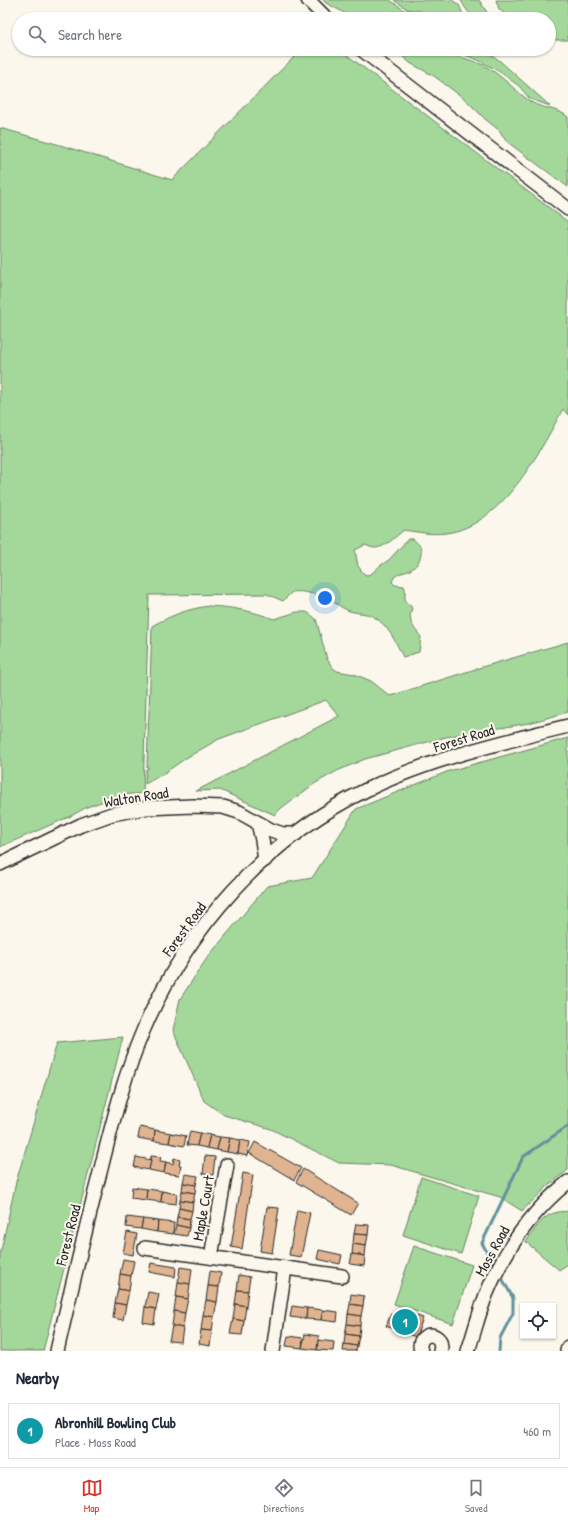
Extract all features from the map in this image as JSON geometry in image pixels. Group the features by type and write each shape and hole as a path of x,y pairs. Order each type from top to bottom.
{"street":[{"path":"308,0 320,12"},
{"path":"370,56 568,209"},
{"name":"Forest Road","path":"57,1351 72,1282 124,1080 142,1033 162,992 193,940 233,891 265,860 296,834 342,803 386,782 454,757 568,726"},
{"name":"Walton Road","path":"0,864 81,825 112,814 145,808 193,806 223,807 239,812 276,832 296,834"},
{"path":"258,823 265,860"},
{"name":"Maple Court","path":"211,1257 227,1165"},
{"name":"Moss Road","path":"468,1351 486,1296 500,1265 514,1240 532,1216 568,1182"},
{"name":"Maple Court","path":"146,1248 342,1276"},
{"path":"273,1351 285,1268"},
{"path":"421,1351 419,1345 420,1341 428,1335 438,1338 441,1344 440,1351"},
{"path":"567,1351 568,1347"}],"green space":[{"path":"323,0 390,0 404,10 412,12 342,12"},
{"path":"394,0 452,0 459,5 462,12 422,12 407,9"},
{"path":"461,0 479,0 487,12 469,12"},
{"path":"496,0 568,0 568,40 556,40 556,12 503,12 499,9"},
{"path":"295,56 348,56 568,222 568,415 563,409 530,466 501,502 485,517 466,527 441,534 404,530 383,546 375,548 365,545 355,550 358,566 364,574 367,575 371,574 389,560 408,539 413,539 420,546 421,556 416,566 395,576 392,582 395,585 404,586 405,588 405,602 410,605 412,609 410,617 411,621 421,637 419,652 403,657 391,634 379,620 368,614 347,610 328,599 310,593 292,592 283,601 267,594 149,595 143,793 121,795 87,807 71,816 0,847 0,128 172,180"},
{"path":"402,56 457,56 477,62 490,69 531,102 560,112 568,117 568,187 506,141 500,131 485,119 466,100 434,76 410,63"},
{"path":"467,56 493,56 550,106 530,99 519,86 500,72"},
{"path":"209,606 242,610 274,619 297,612 307,612 316,619 327,659 332,667 337,671 354,674 371,681 390,696 568,642 568,712 529,723 446,737 365,759 337,771 314,784 280,809 275,815 220,790 196,791 339,716 326,700 219,739 145,784 146,769 148,769 152,626 180,613"},
{"path":"568,738 568,1170 549,1185 522,1211 500,1197 391,1165 339,1163 271,1129 224,1115 204,1101 173,1030 180,999 207,958 267,886 312,878 356,809 449,771"},
{"path":"123,1037 43,1351 0,1351 0,1255 16,1182 57,1043"},
{"path":"421,1177 479,1196 461,1254 403,1235"},
{"path":"568,1211 568,1264 559,1270 526,1242 547,1216 558,1212"},
{"path":"414,1246 472,1265 453,1324 394,1304"}],"building":[{"path":"140,1127 155,1130 154,1141 138,1138"},
{"path":"155,1130 171,1133 169,1143 154,1141"},
{"path":"190,1131 200,1133 197,1146 187,1145"},
{"path":"171,1133 186,1136 184,1146 169,1143"},
{"path":"200,1133 210,1135 207,1148 197,1146"},
{"path":"210,1135 220,1137 217,1150 207,1148"},
{"path":"220,1137 230,1138 227,1152 217,1150"},
{"path":"230,1138 240,1140 238,1154 227,1152"},
{"path":"240,1140 250,1142 247,1156 238,1154"},
{"path":"255,1142 301,1168 294,1180 249,1153"},
{"path":"151,1156 161,1157 160,1161 166,1162 164,1173 149,1170"},
{"path":"205,1156 215,1157 213,1175 203,1174"},
{"path":"136,1157 151,1160 149,1170 134,1167"},
{"path":"174,1158 180,1160 179,1165 181,1165 179,1175 164,1173 166,1162 173,1164"},
{"path":"303,1169 358,1203 351,1215 296,1182"},
{"path":"243,1173 253,1175 242,1249 231,1247"},
{"path":"185,1174 198,1176 196,1185 183,1183"},
{"path":"183,1183 196,1185 195,1193 182,1191"},
{"path":"132,1187 147,1189 146,1200 131,1198"},
{"path":"147,1189 162,1191 161,1202 146,1200"},
{"path":"162,1191 177,1194 176,1204 161,1202"},
{"path":"182,1191 195,1193 193,1202 180,1200"},
{"path":"180,1200 193,1202 192,1211 179,1208"},
{"path":"267,1207 279,1208 272,1253 260,1251"},
{"path":"179,1208 192,1211 190,1219 177,1217"},
{"path":"297,1210 310,1213 301,1257 289,1255"},
{"path":"127,1217 143,1219 141,1229 126,1227"},
{"path":"177,1217 190,1219 189,1228 176,1225"},
{"path":"143,1219 158,1221 157,1232 141,1229"},
{"path":"158,1221 174,1223 173,1234 157,1232"},
{"path":"356,1224 369,1225 368,1235 354,1234"},
{"path":"176,1225 189,1228 187,1236 174,1234"},
{"path":"127,1232 137,1234 133,1255 123,1253"},
{"path":"354,1234 368,1235 366,1246 353,1244"},
{"path":"353,1244 366,1246 365,1256 352,1254"},
{"path":"319,1250 342,1255 340,1264 317,1259"},
{"path":"352,1254 365,1256 364,1266 350,1264"},
{"path":"123,1259 134,1261 131,1276 120,1274"},
{"path":"151,1263 176,1267 175,1277 149,1272"},
{"path":"180,1267 192,1269 190,1284 178,1282"},
{"path":"210,1271 221,1273 219,1287 208,1286"},
{"path":"120,1274 131,1276 129,1291 118,1289"},
{"path":"239,1275 250,1277 248,1291 237,1290"},
{"path":"178,1282 190,1284 188,1299 176,1297"},
{"path":"208,1286 219,1287 217,1302 206,1300"},
{"path":"118,1289 129,1291 126,1305 115,1303"},
{"path":"237,1290 248,1291 246,1306 235,1304"},
{"path":"148,1292 159,1294 156,1309 145,1307"},
{"path":"351,1294 364,1296 363,1306 350,1304"},
{"path":"176,1297 188,1299 185,1313 174,1311"},
{"path":"206,1300 217,1302 214,1317 203,1315"},
{"path":"115,1303 126,1305 123,1320 113,1318"},
{"path":"235,1304 246,1306 244,1321 233,1319"},
{"path":"350,1304 363,1306 361,1316 348,1314"},
{"path":"292,1306 307,1308 306,1319 290,1317"},
{"path":"145,1307 156,1309 154,1324 143,1322"},
{"path":"307,1308 323,1310 321,1320 306,1319"},
{"path":"323,1310 338,1312 337,1322 321,1320"},
{"path":"174,1311 185,1313 183,1328 172,1326"},
{"path":"403,1311 423,1318 416,1337 386,1326 391,1314 400,1318"},
{"path":"348,1314 361,1316 360,1326 347,1324"},
{"path":"203,1315 214,1317 212,1331 201,1330"},
{"path":"233,1319 244,1321 242,1335 230,1334"},
{"path":"347,1324 360,1326 359,1336 345,1334"},
{"path":"172,1326 183,1328 181,1342 169,1341"},
{"path":"201,1330 212,1331 210,1346 199,1344"},
{"path":"305,1334 319,1336 317,1350 302,1348"},
{"path":"345,1334 359,1336 357,1346 344,1344"},
{"path":"288,1336 303,1338 302,1348 286,1346"},
{"path":"318,1340 334,1342 333,1351 317,1350"},
{"path":"344,1344 357,1346 356,1351 343,1351"}],"waterway":[{"path":"495,1267 482,1243 523,1157 568,1126"},
{"path":"499,1273 513,1298 513,1313 500,1338 499,1351"}],"place":[{"name":"Abronhill Bowling Club","path":"405,1322"}]}
